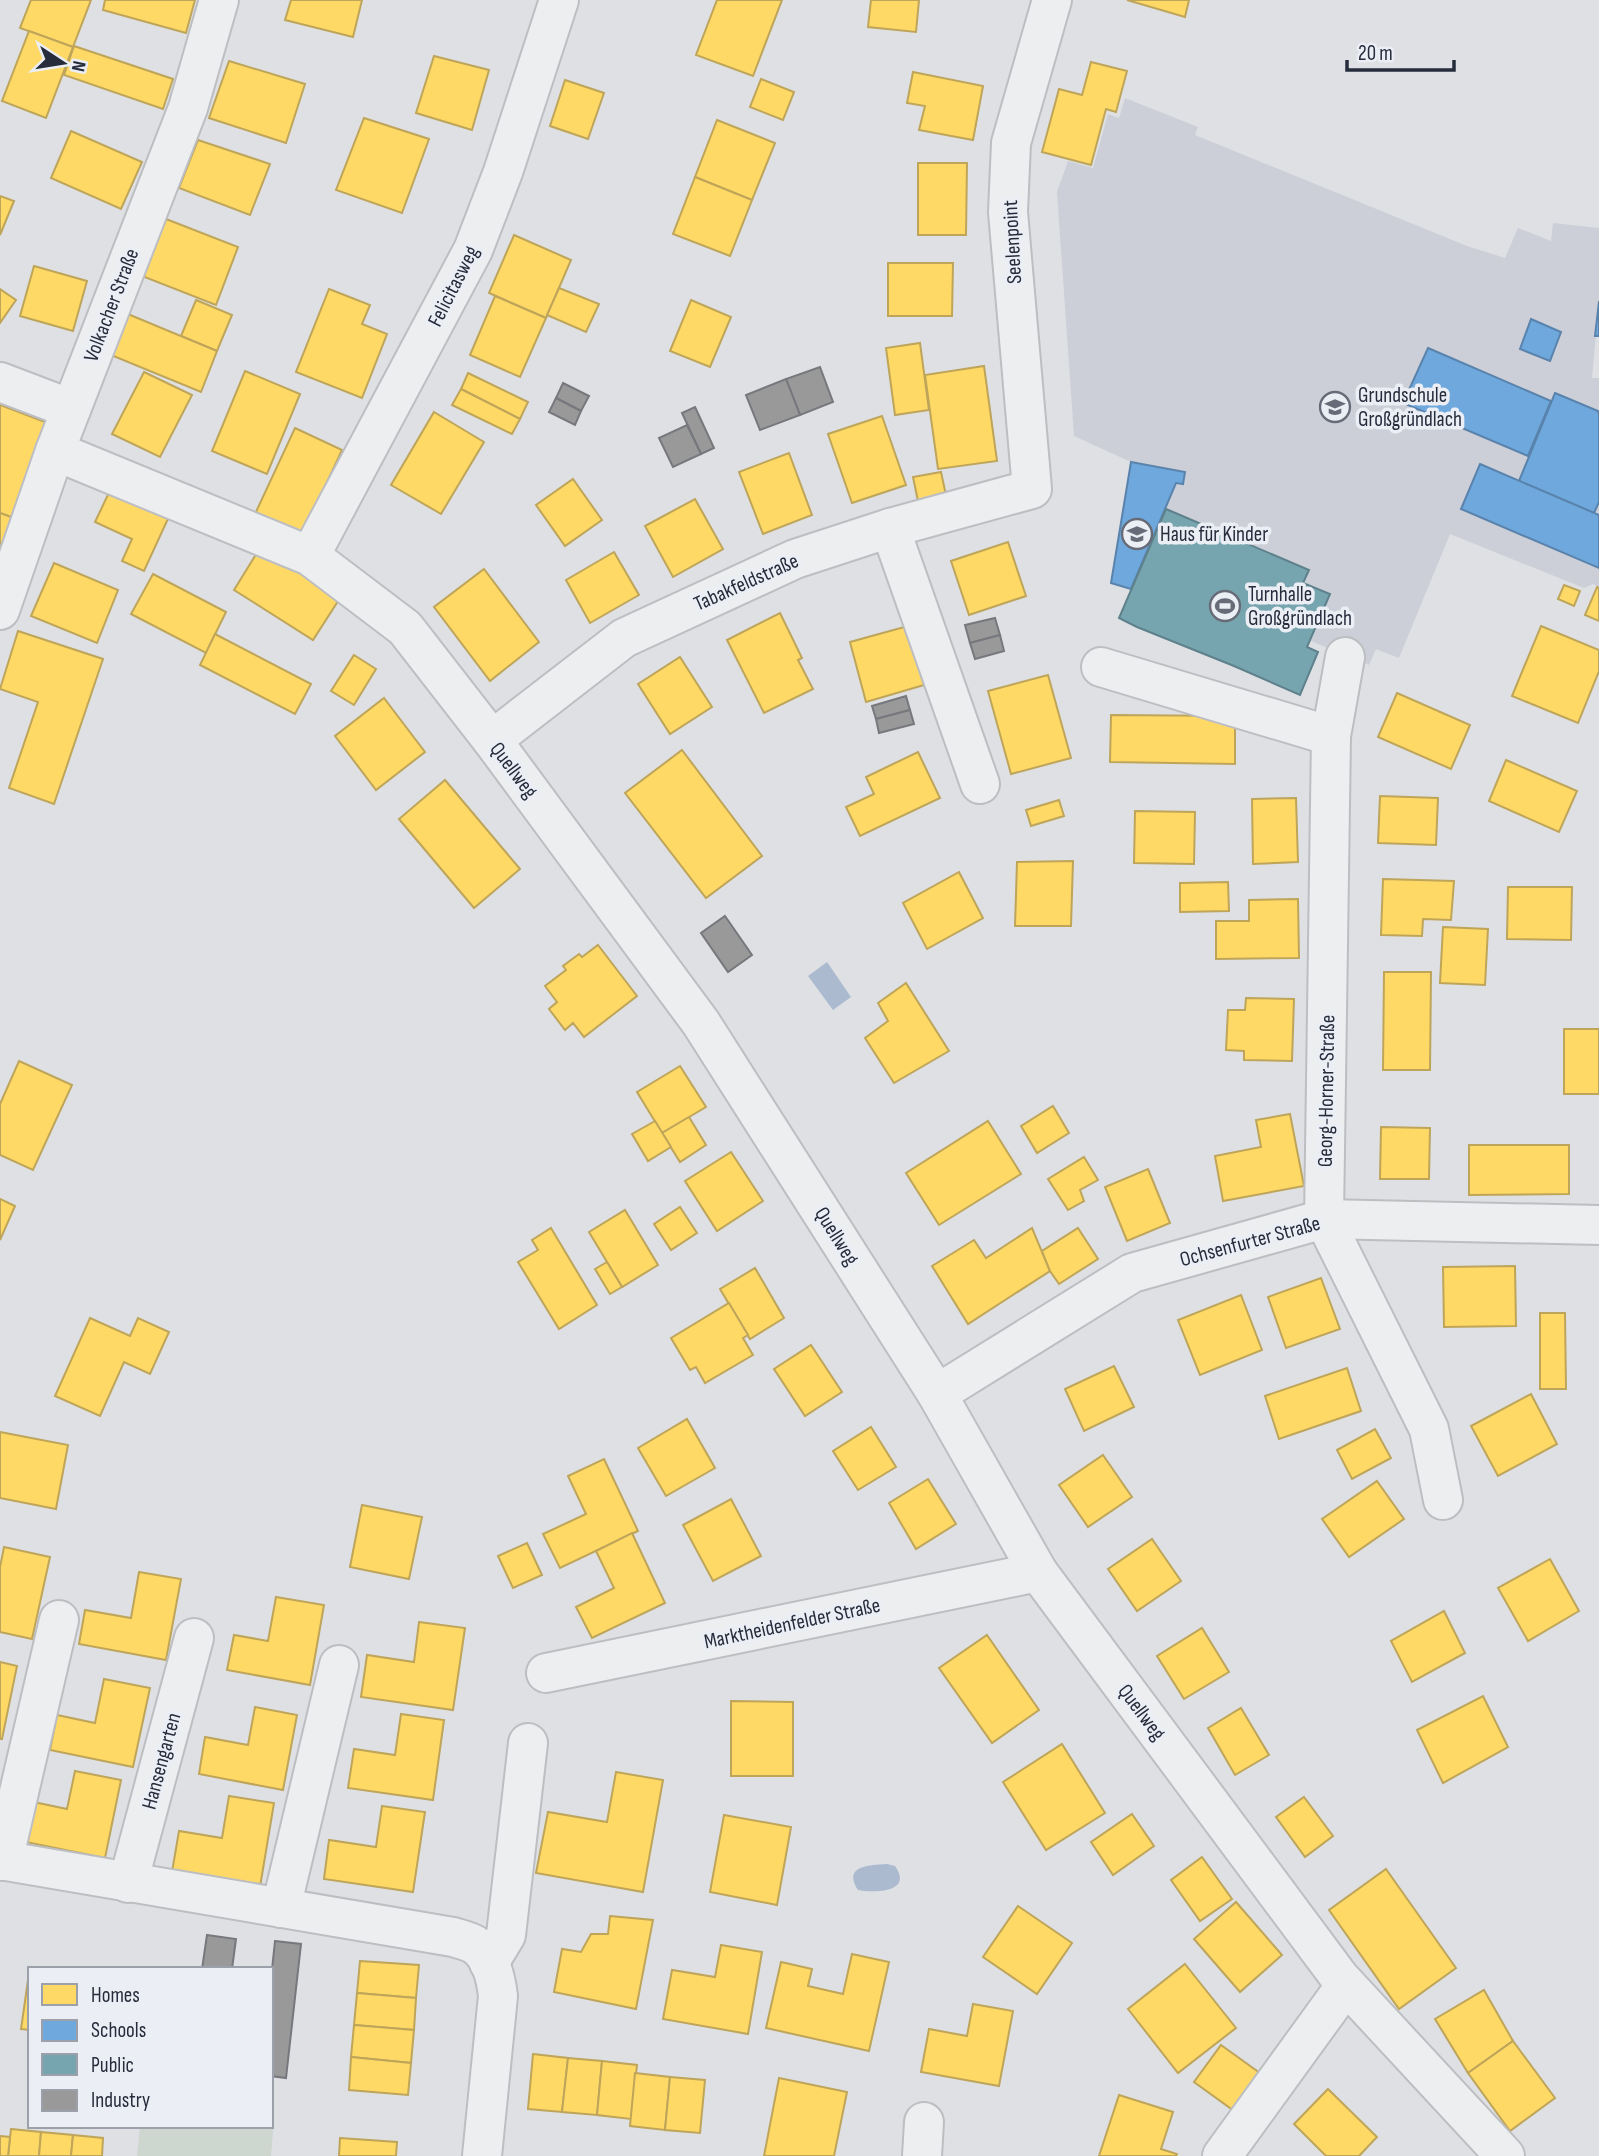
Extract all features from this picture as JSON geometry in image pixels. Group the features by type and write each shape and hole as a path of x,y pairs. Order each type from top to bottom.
{"street":[{"name":"Volkacher Straße","path":"0,610 55,451 188,108 219,0"},
{"name":"Felicitasweg","path":"310,556 473,250 503,172 559,0"},
{"name":"Seelenpoint","path":"1032,489 1007,212 1011,143 1052,0"},
{"path":"0,382 71,409"},
{"name":"Quellweg","path":"55,451 310,556 405,628 492,740 701,1023 937,1394 1038,1573 1346,1985 1505,2156"},
{"name":"Tabakfeldstraße","path":"492,740 624,638 795,559 890,528 1032,489"},
{"path":"890,528 980,783"},
{"name":"Georg-Horner-Straße","path":"1345,657 1331,736 1324,1219 1429,1429 1443,1500"},
{"path":"1101,667 1331,736"},
{"name":"Ochsenfurter Straße","path":"937,1394 1132,1273 1324,1219 1599,1225"},
{"name":"Marktheidenfelder Straße","path":"546,1673 1038,1573"},
{"path":"59,1620 2,1860 453,1937 475,1945 496,1977 498,1996 482,2156"},
{"name":"Hansengarten","path":"128,1883 194,1638"},
{"path":"281,1908 339,1665"},
{"path":"489,1963 506,1935 528,1743"},
{"path":"1222,2156 1346,1985"}],"shaded area":[{"name":"Grundschule Großgründlach","path":"1125,98 1198,127 1195,135 1467,246 1505,258 1518,228 1551,241 1553,223 1599,228 1599,301 1592,378 1599,378 1599,587 1593,584 1584,588 1450,534 1399,658 1376,649 1369,665 1311,641 1330,595 1303,583 1309,570 1166,509 1176,485 1183,484 1185,472 1131,462 1074,436 1057,192 1068,161 1093,168 1108,114 1119,118"},
{"path":"274,2120 271,2156 137,2156 140,2128 273,2128"}],"water":[{"path":"827,962 851,997 833,1010 808,976"},
{"path":"867,1866 895,1866 899,1875 896,1886 881,1891 858,1890 854,1882 856,1871"}],"building: Homes":[{"path":"31,0 91,0 73,47 20,28"},
{"path":"105,0 195,0 186,33 103,10"},
{"path":"291,0 362,0 353,37 285,20"},
{"path":"717,0 782,0 753,76 696,55"},
{"path":"871,0 919,0 916,32 868,27"},
{"path":"1127,0 1189,0 1185,17"},
{"path":"29,31 73,47 46,118 2,101"},
{"path":"74,46 173,79 163,109 64,75"},
{"path":"434,56 489,70 472,130 416,113"},
{"path":"229,61 305,84 286,143 209,118"},
{"path":"1091,62 1127,71 1116,112 1106,109 1091,165 1042,152 1059,89 1082,95"},
{"path":"913,72 983,86 973,140 919,130 925,106 907,103"},
{"path":"761,79 794,92 783,120 750,107"},
{"path":"565,80 604,93 588,139 550,126"},
{"path":"364,118 429,139 402,213 336,190"},
{"path":"717,120 775,143 752,200 695,177"},
{"path":"71,131 142,162 121,209 51,178"},
{"path":"198,140 270,164 250,215 179,188"},
{"path":"918,163 967,163 966,235 918,235"},
{"path":"695,177 752,200 730,256 673,234"},
{"path":"0,196 14,201 0,235"},
{"path":"166,219 238,247 216,305 142,276"},
{"path":"514,235 571,260 546,318 489,293"},
{"path":"888,263 953,263 952,316 888,316"},
{"path":"34,266 87,281 73,331 20,316"},
{"path":"559,288 599,304 586,332 547,315"},
{"path":"0,289 16,300 0,323"},
{"path":"329,289 370,305 362,324 387,334 362,398 296,372"},
{"path":"495,296 546,318 520,377 470,355"},
{"path":"196,300 232,315 217,351 181,336"},
{"path":"691,300 731,317 710,367 670,351"},
{"path":"123,312 217,351 201,392 106,353"},
{"path":"920,343 929,410 895,415 886,348"},
{"path":"984,366 997,461 938,469 925,375"},
{"path":"245,371 300,394 267,474 212,451"},
{"path":"144,372 192,395 160,457 112,434"},
{"path":"468,373 528,402 520,419 461,389"},
{"path":"461,389 520,419 512,434 452,405"},
{"path":"0,405 53,425 19,520 0,513"},
{"path":"434,412 484,442 441,514 391,485"},
{"path":"882,416 906,485 852,503 828,434"},
{"path":"295,428 342,450 302,536 255,514"},
{"path":"789,453 812,515 763,534 739,472"},
{"path":"941,472 947,500 919,506 913,477"},
{"path":"573,479 602,520 565,546 536,505"},
{"path":"114,482 172,510 144,571 122,561 132,539 95,522"},
{"path":"695,499 723,549 673,577 645,526"},
{"path":"0,513 19,520 0,571"},
{"path":"1008,542 1026,596 969,615 951,561"},
{"path":"260,548 340,598 313,640 234,590"},
{"path":"614,552 639,595 590,623 566,580"},
{"path":"54,563 118,590 97,643 31,616"},
{"path":"484,569 539,642 490,681 434,607"},
{"path":"153,574 226,612 206,653 131,614"},
{"path":"1564,585 1580,591 1574,606 1558,599"},
{"path":"1597,587 1599,588 1599,621 1585,615"},
{"path":"780,613 802,658 798,660 813,689 764,713 727,640"},
{"path":"908,626 924,685 866,702 850,642"},
{"path":"1541,626 1599,650 1599,671 1578,723 1512,696"},
{"path":"18,631 103,659 54,804 9,788 38,702 0,689"},
{"path":"215,634 311,684 295,714 200,665"},
{"path":"354,655 376,669 354,705 331,691"},
{"path":"680,657 712,707 670,734 638,684"},
{"path":"1048,675 1071,758 1011,774 988,691"},
{"path":"1397,693 1470,725 1451,769 1378,737"},
{"path":"384,698 425,752 376,790 335,736"},
{"path":"1111,715 1235,716 1235,764 1110,762"},
{"path":"682,750 762,856 706,898 625,793"},
{"path":"918,752 940,798 860,836 846,807 874,794 866,777"},
{"path":"1506,760 1577,791 1559,832 1489,801"},
{"path":"445,780 520,869 474,908 399,819"},
{"path":"1380,796 1438,798 1436,845 1378,843"},
{"path":"1296,798 1298,862 1253,864 1252,799"},
{"path":"1059,800 1064,816 1031,826 1026,810"},
{"path":"1135,811 1195,812 1194,864 1134,863"},
{"path":"1073,861 1071,926 1015,926 1017,862"},
{"path":"959,872 983,918 927,949 903,903"},
{"path":"1383,879 1454,881 1451,920 1423,919 1422,936 1381,935"},
{"path":"1228,882 1229,911 1180,912 1180,883"},
{"path":"1508,887 1572,887 1571,940 1507,939"},
{"path":"1298,899 1299,958 1216,959 1216,921 1249,921 1249,900"},
{"path":"1443,927 1488,929 1485,985 1440,983"},
{"path":"598,945 637,996 584,1037 573,1023 565,1030 549,1009 557,1002 545,986 566,970 563,966"},
{"path":"1384,972 1431,972 1430,1070 1383,1070"},
{"path":"906,983 949,1051 894,1083 865,1038 888,1021 878,1003"},
{"path":"1246,998 1294,999 1292,1061 1244,1060 1244,1051 1226,1050 1228,1010 1245,1010"},
{"path":"1564,1029 1599,1029 1599,1094 1564,1094"},
{"path":"19,1061 72,1085 33,1170 0,1155 0,1104"},
{"path":"680,1066 706,1107 662,1133 637,1092"},
{"path":"1053,1106 1069,1133 1037,1153 1021,1126"},
{"path":"1290,1114 1304,1186 1223,1201 1215,1156 1261,1147 1256,1120"},
{"path":"689,1117 706,1145 680,1162 662,1133"},
{"path":"655,1121 671,1147 648,1161 632,1134"},
{"path":"988,1121 1021,1174 939,1225 906,1173"},
{"path":"1381,1127 1430,1128 1429,1179 1380,1179"},
{"path":"1469,1145 1569,1145 1569,1194 1469,1195"},
{"path":"731,1152 763,1201 717,1231 685,1181"},
{"path":"1084,1157 1098,1180 1080,1190 1084,1201 1068,1210 1048,1179"},
{"path":"1148,1169 1170,1223 1127,1241 1105,1187"},
{"path":"0,1199 15,1206 0,1240"},
{"path":"680,1207 697,1233 671,1250 654,1224"},
{"path":"625,1210 658,1265 622,1287 589,1232"},
{"path":"551,1228 597,1305 559,1329 518,1262 538,1250 532,1240"},
{"path":"1032,1228 1050,1271 968,1324 932,1266 974,1240 986,1258"},
{"path":"1078,1228 1098,1259 1059,1284 1042,1251"},
{"path":"607,1262 622,1287 610,1294 595,1269"},
{"path":"1515,1266 1516,1326 1444,1327 1443,1267"},
{"path":"755,1268 784,1318 750,1339 720,1289"},
{"path":"1321,1278 1340,1329 1286,1348 1268,1297"},
{"path":"1241,1295 1262,1350 1200,1375 1178,1320"},
{"path":"729,1303 748,1335 743,1338 753,1355 705,1383 696,1367 690,1370 671,1338"},
{"path":"1540,1313 1565,1313 1566,1389 1540,1389"},
{"path":"90,1318 130,1336 138,1318 169,1332 150,1374 124,1362 100,1416 55,1396"},
{"path":"811,1345 842,1392 805,1416 774,1369"},
{"path":"1114,1366 1134,1407 1084,1431 1065,1389"},
{"path":"1347,1368 1361,1411 1279,1439 1265,1396"},
{"path":"1531,1394 1557,1444 1498,1476 1471,1426"},
{"path":"687,1419 715,1468 666,1496 638,1448"},
{"path":"871,1427 896,1467 858,1490 833,1451"},
{"path":"1375,1429 1391,1458 1352,1479 1337,1450"},
{"path":"0,1432 68,1445 56,1509 0,1498"},
{"path":"1103,1455 1132,1497 1088,1527 1059,1485"},
{"path":"604,1459 638,1531 560,1568 543,1534 586,1514 568,1476"},
{"path":"928,1479 956,1524 916,1549 889,1503"},
{"path":"1377,1481 1404,1519 1349,1557 1322,1519"},
{"path":"731,1499 761,1556 713,1581 683,1525"},
{"path":"362,1505 422,1517 409,1579 350,1567"},
{"path":"632,1533 665,1603 592,1638 576,1607 614,1588 596,1551"},
{"path":"1152,1539 1181,1581 1137,1611 1108,1569"},
{"path":"527,1543 542,1575 513,1588 498,1556"},
{"path":"4,1547 50,1557 32,1639 0,1632 0,1567"},
{"path":"1550,1559 1579,1611 1528,1641 1498,1588"},
{"path":"139,1572 181,1579 166,1660 79,1644 85,1610 131,1618"},
{"path":"276,1597 324,1605 310,1685 227,1670 234,1635 268,1641"},
{"path":"1444,1611 1465,1653 1412,1682 1391,1641"},
{"path":"419,1622 465,1628 453,1710 361,1697 367,1655 414,1662"},
{"path":"1202,1628 1229,1672 1184,1699 1157,1656"},
{"path":"987,1635 1039,1710 992,1743 939,1668"},
{"path":"0,1662 17,1666 2,1739 0,1739"},
{"path":"104,1679 150,1688 133,1767 50,1750 57,1715 95,1723"},
{"path":"1483,1696 1508,1747 1443,1783 1417,1730"},
{"path":"731,1701 793,1702 793,1776 731,1776"},
{"path":"255,1707 297,1715 283,1790 199,1774 205,1737 248,1745"},
{"path":"1241,1708 1269,1755 1235,1775 1208,1728"},
{"path":"401,1714 444,1720 433,1800 348,1788 354,1749 395,1755"},
{"path":"1062,1744 1105,1813 1046,1850 1003,1782"},
{"path":"75,1771 121,1780 105,1858 21,1841 29,1801 67,1809"},
{"path":"616,1772 663,1780 643,1892 536,1873 548,1812 607,1822"},
{"path":"229,1796 274,1803 260,1887 172,1872 179,1831 222,1838"},
{"path":"1304,1797 1333,1836 1305,1857 1276,1817"},
{"path":"382,1806 425,1812 413,1892 324,1879 329,1840 376,1847"},
{"path":"1132,1814 1154,1846 1113,1875 1091,1842"},
{"path":"724,1815 791,1827 777,1905 710,1892"},
{"path":"1202,1857 1232,1899 1200,1921 1171,1880"},
{"path":"1386,1869 1456,1968 1399,2009 1329,1910"},
{"path":"1236,1902 1282,1955 1240,1992 1194,1939"},
{"path":"1018,1906 1072,1943 1037,1994 983,1957"},
{"path":"610,1916 653,1920 636,2009 554,1992 562,1949 581,1952 591,1934 608,1934"},
{"path":"721,1945 762,1952 748,2034 663,2019 672,1970 715,1977"},
{"path":"852,1954 889,1962 869,2051 766,2028 781,1962 812,1969 808,1986 843,1994"},
{"path":"360,1961 419,1965 416,1998 357,1993"},
{"path":"1185,1964 1236,2028 1178,2073 1128,2009"},
{"path":"28,1980 28,2030 21,2029"},
{"path":"1484,1990 1513,2041 1468,2073 1435,2019"},
{"path":"357,1993 416,1998 414,2030 354,2025"},
{"path":"973,2004 1013,2011 999,2086 921,2072 929,2029 967,2036"},
{"path":"354,2025 414,2030 411,2063 351,2057"},
{"path":"1513,2041 1555,2098 1510,2131 1468,2073"},
{"path":"1221,2045 1264,2076 1237,2113 1194,2082"},
{"path":"533,2054 568,2058 562,2112 528,2109"},
{"path":"351,2057 411,2063 408,2095 349,2090"},
{"path":"568,2058 602,2061 597,2115 562,2112"},
{"path":"602,2061 637,2065 631,2119 597,2115"},
{"path":"635,2073 670,2077 665,2130 630,2126"},
{"path":"670,2077 705,2080 700,2133 665,2130"},
{"path":"779,2078 847,2092 834,2156 764,2156"},
{"path":"1328,2089 1377,2137 1359,2156 1326,2156 1294,2124"},
{"path":"1119,2095 1173,2112 1161,2149 1177,2154 1176,2156 1099,2156"},
{"path":"11,2129 41,2132 39,2156 8,2156"},
{"path":"41,2132 73,2135 71,2156 39,2156"},
{"path":"73,2135 103,2138 102,2156 71,2156"},
{"path":"0,2136 10,2137 8,2156 0,2156"},
{"path":"340,2138 397,2142 396,2156 339,2156"}],"building: Schools":[{"path":"1599,301 1599,336 1595,336"},
{"path":"1531,319 1561,332 1550,361 1520,349"},
{"path":"1428,348 1551,401 1528,456 1403,403"},
{"path":"1555,393 1598,411 1599,414 1599,502 1594,513 1519,481"},
{"name":"Haus für Kinder","path":"1131,462 1185,472 1183,484 1176,483 1131,589 1111,583"},
{"path":"1480,464 1599,515 1599,568 1461,509"}],"building: Public":[{"name":"Turnhalle Großgründlach","path":"1166,509 1309,570 1303,583 1330,594 1307,647 1318,652 1300,695 1119,618"}],"building: Industry":[{"path":"820,367 833,402 800,415 786,379"},
{"path":"786,379 800,415 760,430 746,395"},
{"path":"563,383 589,396 581,411 556,398"},
{"path":"556,398 581,411 575,425 549,412"},
{"path":"695,407 714,448 701,454 682,413"},
{"path":"687,425 701,454 673,467 659,438"},
{"path":"995,618 1000,635 970,643 965,625"},
{"path":"1000,635 1004,651 975,659 970,643"},
{"path":"906,696 910,710 876,719 872,706"},
{"path":"910,710 914,724 879,733 876,719"},
{"path":"725,916 752,955 728,972 701,933"},
{"path":"207,1935 236,1939 232,1967 202,1967"},
{"path":"275,1941 301,1944 286,2078 273,2076 272,1967"}],"place":[{"name":"Grundschule Großgründlach","path":"1335,407"},
{"name":"Haus für Kinder","path":"1137,534"},
{"name":"Turnhalle Großgründlach","path":"1225,606"}]}
